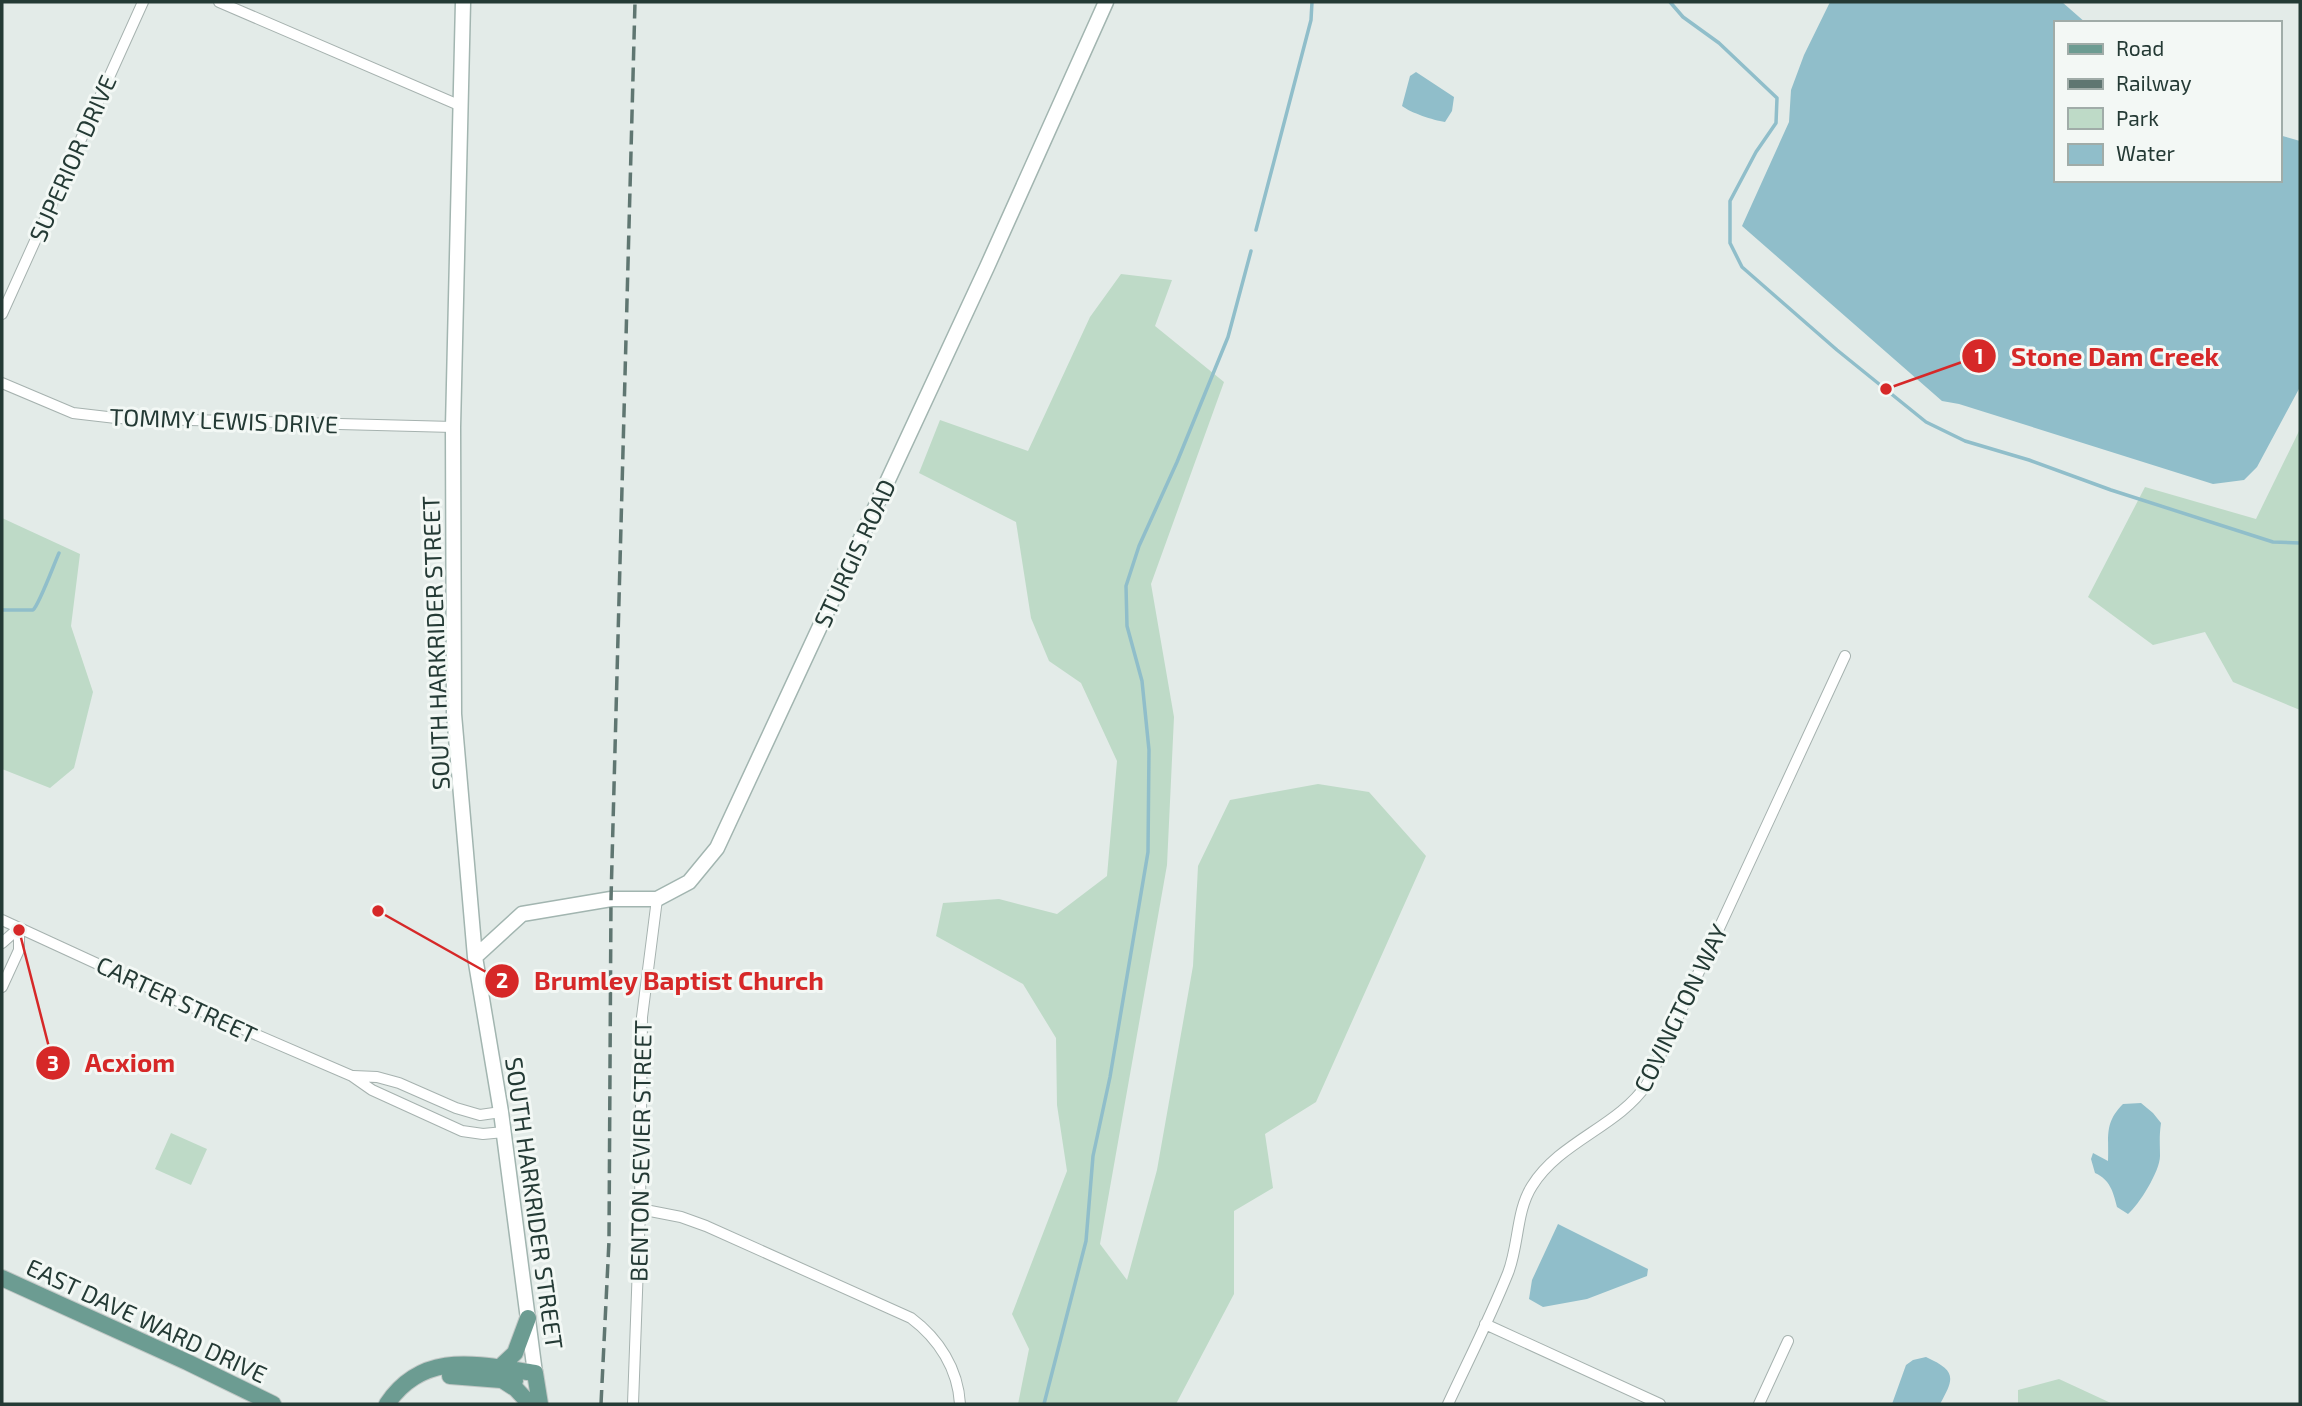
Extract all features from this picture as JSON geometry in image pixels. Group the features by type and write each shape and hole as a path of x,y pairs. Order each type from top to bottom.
{"main road":[{"name":"SOUTH HARKRIDER STREET","path":"463,2 453,427 454,714 475,957 504,1132 540,1404"},
{"name":"STURGIS ROAD","path":"475,957 522,914 611,899 657,899 689,881 717,848 987,267 1106,2"},
{"name":"EAST DAVE WARD DRIVE","path":"2,1278 273,1404"},
{"path":"399,1404 405,1395 421,1383 441,1376 500,1373 515,1353 528,1318"},
{"path":"387,1404 409,1378 429,1369 474,1365 500,1373 536,1378"},
{"path":"500,1373 530,1404"}],"street":[{"name":"SUPERIOR DRIVE","path":"2,314 143,2"},
{"path":"219,2 461,106"},
{"name":"TOMMY LEWIS DRIVE","path":"2,383 73,413 116,418 453,427"},
{"name":"COVINGTON WAY","path":"1448,1404 1509,1270 1524,1205 1531,1187 1548,1164 1636,1101 1647,1084 1845,656"},
{"name":"BENTON SEVIER STREET","path":"633,1404 640,1209 642,1017 657,899"},
{"name":"CARTER STREET","path":"2,920 274,1044 352,1076 372,1090 462,1131 483,1134 504,1132"},
{"path":"2,943 19,928"},
{"path":"2,987 19,950 19,928"},
{"name":"CARTER STREET","path":"352,1076 377,1077 399,1083 456,1108 481,1115 501,1112"},
{"path":"640,1209 681,1217 706,1226 911,1318 923,1327 946,1357 957,1380 960,1404"},
{"path":"1485,1325 1660,1404"},
{"path":"1759,1404 1788,1341"}],"green space":[{"path":"1121,274 1172,280 1155,326 1224,382 1151,584 1174,717 1167,865 1100,1244 1127,1280 1157,1170 1193,966 1198,866 1230,800 1318,784 1369,792 1426,856 1316,1102 1265,1134 1273,1188 1234,1211 1234,1294 1176,1404 1018,1404 1029,1349 1012,1314 1067,1171 1057,1105 1056,1038 1023,984 936,936 943,903 999,899 1057,914 1107,876 1117,761 1081,683 1049,661 1031,618 1016,522 919,473 940,420 1028,451 1090,317"},
{"path":"2300,429 2300,710 2233,682 2205,632 2153,645 2088,597 2145,487 2256,519"},
{"path":"2,518 80,554 71,626 93,692 74,768 50,788 2,769"},
{"path":"171,1133 207,1149 191,1185 155,1169"},
{"path":"2059,1379 2113,1404 2018,1404 2018,1390"}],"water":[{"path":"1830,2 2062,2 2084,21 2054,21 2054,182 2281,182 2281,136 2300,141 2300,387 2257,467 2244,480 2213,484 1959,404 1942,401 1742,226 1789,122 1791,90 1804,55"},
{"path":"1416,72 1454,97 1452,111 1445,122 1422,116 1402,106 1410,76"},
{"path":"2141,1103 2161,1123 2160,1156 2157,1170 2148,1187 2128,1214 2117,1207 2110,1187 2095,1173 2091,1159 2093,1153 2108,1161 2109,1130 2113,1117 2123,1104"},
{"path":"1558,1224 1648,1269 1647,1276 1587,1299 1543,1307 1529,1299 1532,1280"},
{"path":"1926,1357 1943,1366 1950,1376 1940,1404 1892,1404 1906,1365"}],"waterway":[{"path":"1256,230 1311,20 1312,2"},
{"path":"1670,2 1683,17 1719,43 1777,98 1776,123 1756,152 1730,201 1730,243 1742,267 1837,350 1926,422 1965,441 2273,542 2300,543"},
{"path":"1044,1404 1086,1241 1093,1156 1110,1077 1148,852 1149,750 1142,681 1127,626 1126,586 1139,546 1228,337 1251,251"},
{"path":"2,610 33,610 59,553"}],"railway":[{"path":"601,1404 609,1241 611,899 635,2"}],"place":[{"name":"Stone Dam Creek","path":"1886,389"},
{"name":"Brumley Baptist Church","path":"378,911"},
{"name":"Acxiom","path":"19,930"}]}
